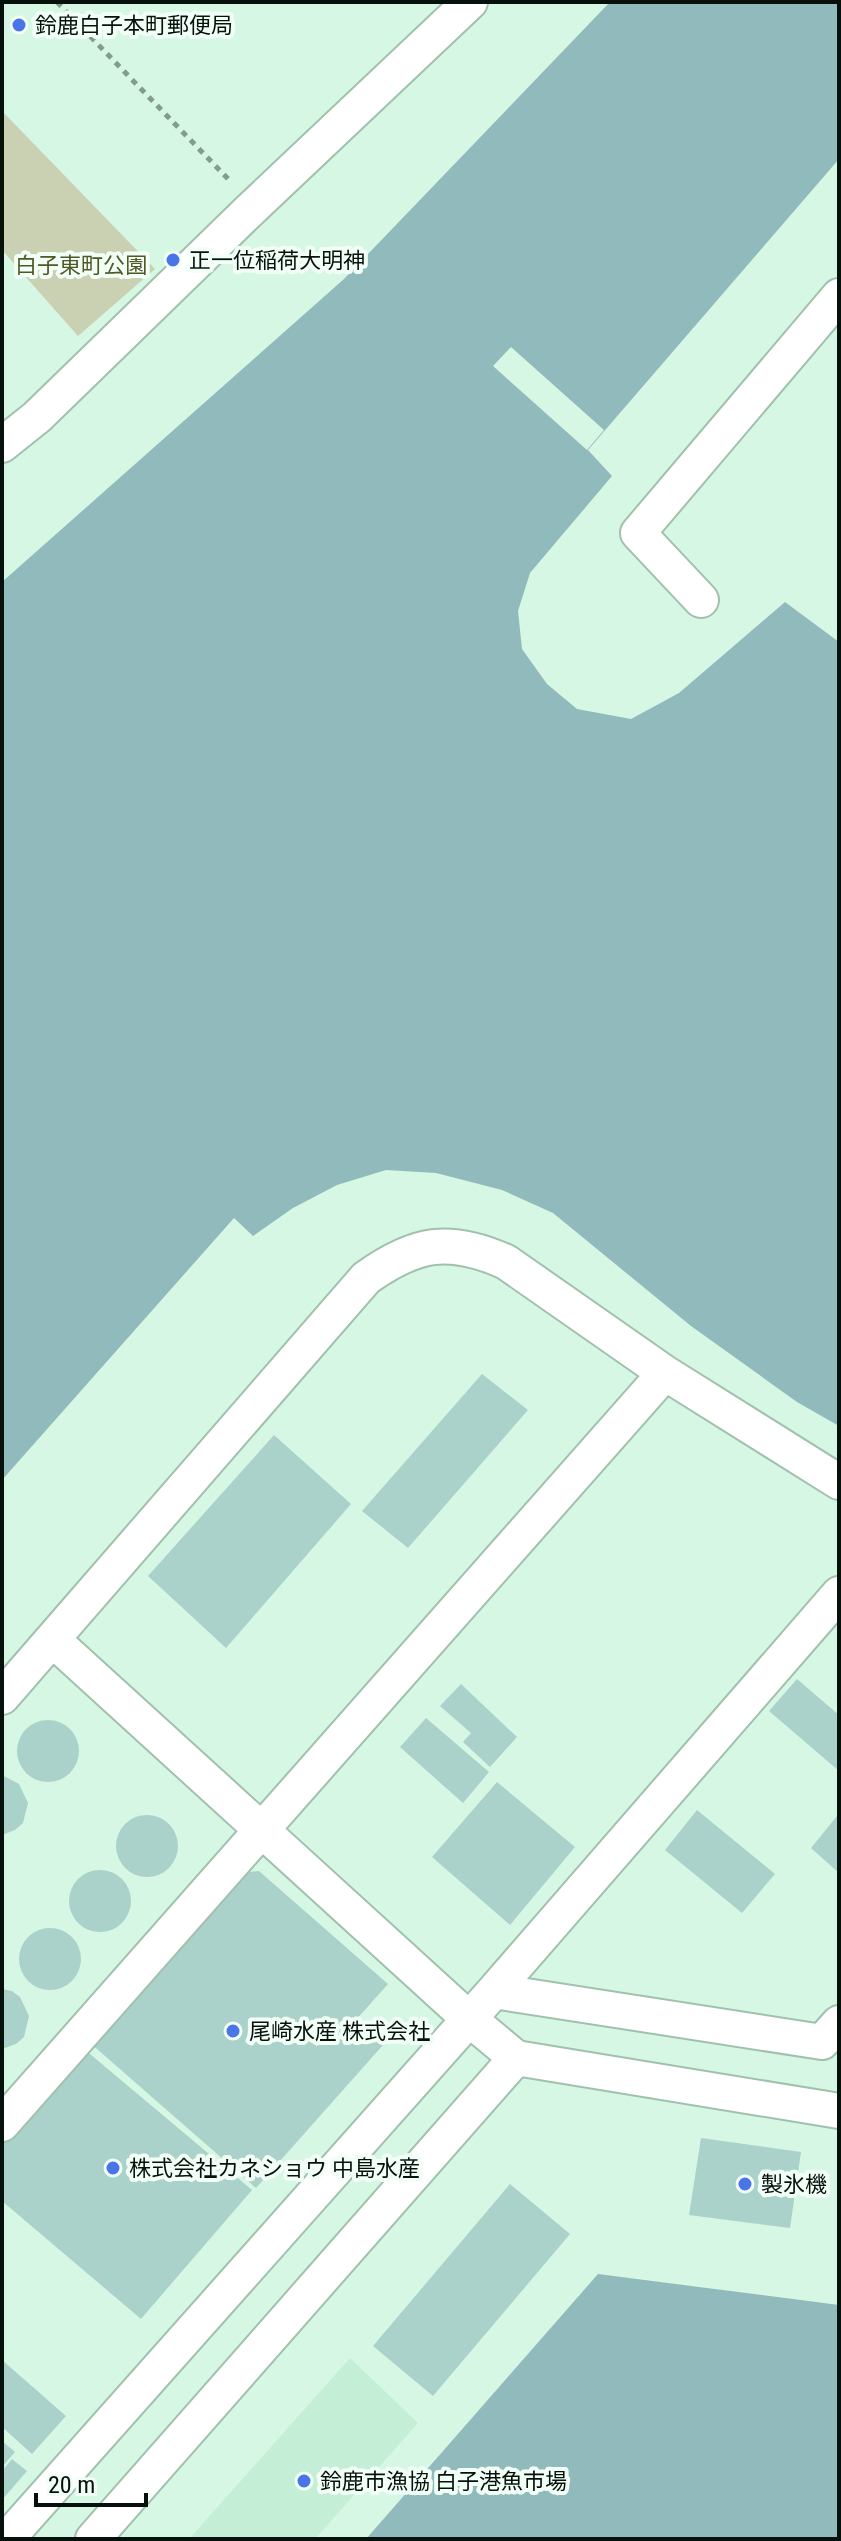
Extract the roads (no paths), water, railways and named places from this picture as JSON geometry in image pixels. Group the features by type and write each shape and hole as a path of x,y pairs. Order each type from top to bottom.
{"street":[{"path":"2,445 37,417 470,2"},
{"path":"701,600 638,533 839,296"},
{"path":"2,1697 366,1278 394,1258 418,1250 453,1246 481,1251 506,1262 665,1373 839,1482"},
{"path":"2,2124 665,1373"},
{"path":"7,2539 494,1991 839,1594"},
{"path":"53,1640 468,2018 516,2058 839,2111"},
{"path":"494,1991 833,2037"},
{"path":"93,2539 516,2058"}],"water":[{"path":"610,2 839,2 839,159 588,450 612,476 530,573 518,611 522,649 547,684 577,709 631,719 679,693 785,602 839,642 839,1426 797,1402 691,1326 553,1213 502,1190 436,1173 386,1170 337,1185 293,1208 253,1236 234,1218 2,1480 2,582 344,279"},
{"path":"598,2274 839,2305 839,2539 366,2539"}],"place":[{"name":"鈴鹿白子本町郵便局","path":"19,25"},
{"name":"正一位稲荷大明神","path":"173,260"},
{"name":"尾崎水産 株式会社","path":"233,2031"},
{"name":"株式会社カネショウ 中島水産","path":"113,2168"},
{"name":"製氷機","path":"745,2184"},
{"name":"鈴鹿市漁協 白子港魚市場","path":"304,2481"}],"park label":[{"name":"白子東町公園","path":"81,265"}]}
